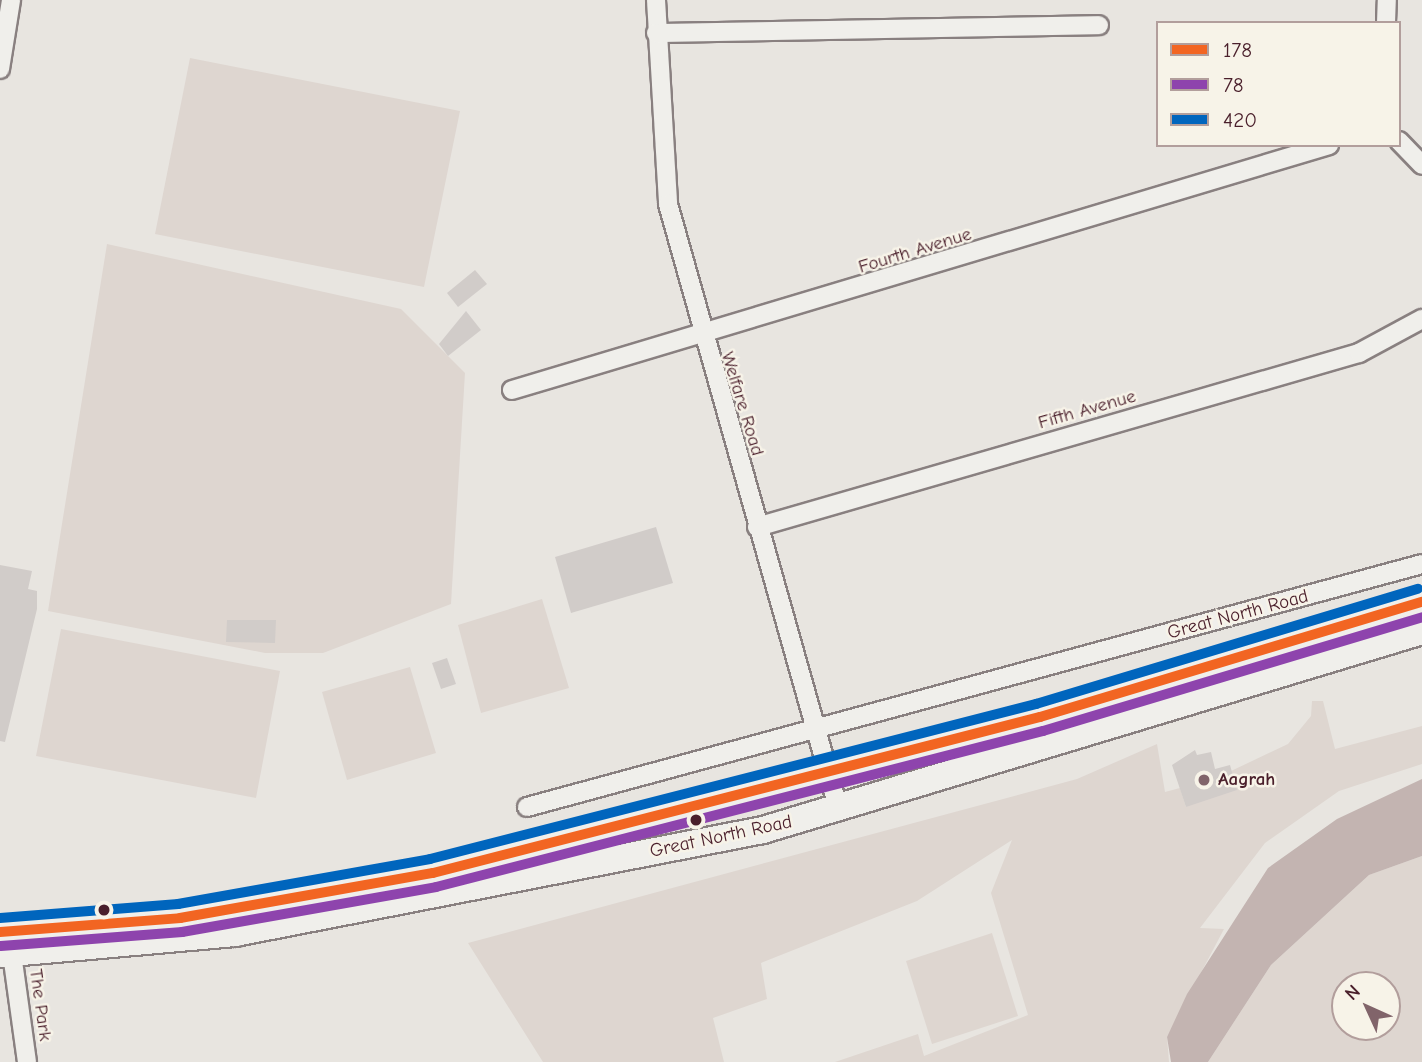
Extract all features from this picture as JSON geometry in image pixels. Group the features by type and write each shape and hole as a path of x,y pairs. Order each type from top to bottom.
{"highway":[{"name":"Great North Road","path":"4,946 97,927 313,898 828,774 1422,602"},
{"name":"Great North Road","path":"4,946 248,931 839,811 1422,631"}],"street":[{"path":"0,69 11,0"},
{"name":"Welfare Road","path":"656,0 667,204 701,339 839,811"},
{"path":"1386,21 1387,0"},
{"path":"656,33 1099,25"},
{"path":"1401,143 1422,165"},
{"name":"Fourth Avenue","path":"512,390 701,339 1323,147"},
{"name":"Fifth Avenue","path":"758,527 1359,352 1422,319"},
{"name":"Great North Road","path":"527,807 815,731 1422,564"},
{"name":"The Park","path":"4,946 27,1062"}],"shaded area":[{"path":"190,58 460,111 424,287 155,234"},
{"path":"107,244 401,309 465,373 451,604 323,653 265,653 48,611"},
{"path":"542,599 569,688 481,713 458,625"},
{"path":"61,629 280,671 256,798 36,756"},
{"path":"410,667 436,753 347,780 322,692"},
{"path":"1312,701 1323,701 1335,749 1422,726 1422,764 1339,791 1265,843 1200,928 1224,929 1167,1037 1169,1062 835,1062 918,1034 924,1056 1028,1015 991,893 1012,840 917,901 761,963 767,999 713,1018 724,1062 543,1062 468,943 1077,779 1157,744 1165,792 1180,788 1186,807 1231,771 1288,744 1311,716"},
{"path":"1422,779 1422,856 1369,875 1271,965 1208,1062 1171,1062 1167,1037 1187,994 1268,868 1337,819"},
{"path":"1422,856 1422,1062 1208,1062 1271,965 1369,875"},
{"path":"992,933 1018,1016 932,1044 906,961"}],"building":[{"path":"475,270 487,284 458,307 447,293"},
{"path":"466,311 481,330 448,356 439,344"},
{"path":"656,527 673,583 571,613 555,557"},
{"path":"0,565 32,571 28,589 37,591 37,609 5,742 0,741"},
{"path":"227,620 276,620 275,643 226,642"},
{"path":"447,658 456,684 441,689 432,663"},
{"name":"Aagrah","path":"1195,750 1197,755 1211,752 1215,769 1230,765 1237,790 1186,807 1172,765"}],"transit line":[{"name":"420","path":"0,918 178,904 430,859 1036,704 1418,589"},
{"name":"178","path":"0,932 180,918 433,873 1040,717 1422,602"},
{"name":"78","path":"1,946 182,932 436,887 1043,731 1422,617"}],"place":[{"name":"Aagrah","path":"1204,780"}]}
